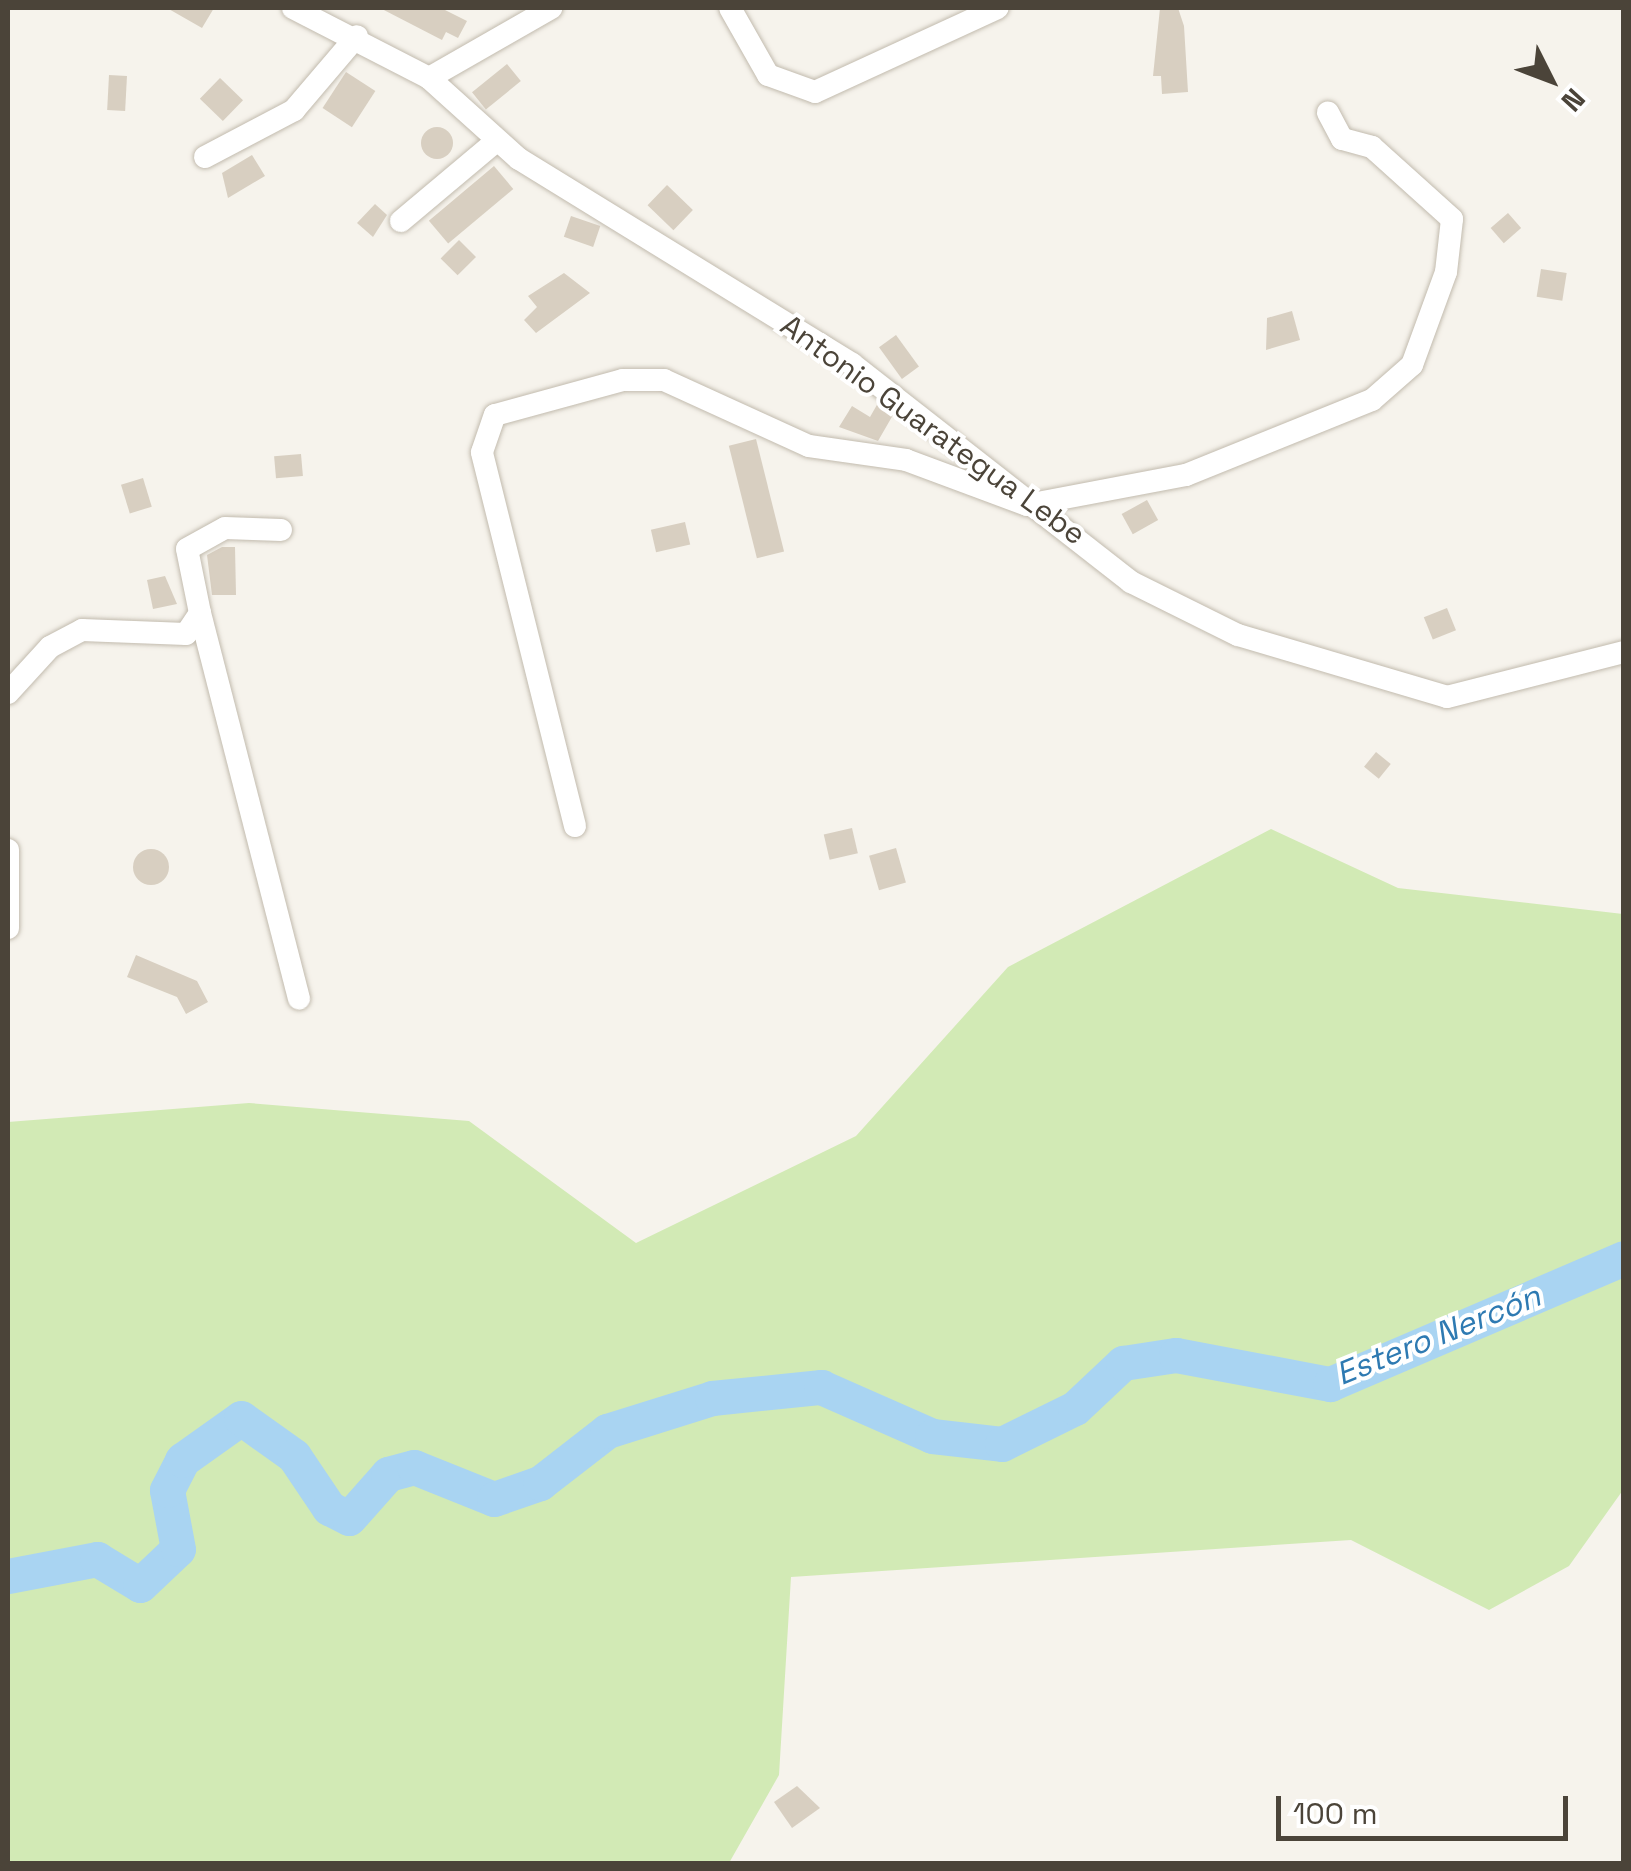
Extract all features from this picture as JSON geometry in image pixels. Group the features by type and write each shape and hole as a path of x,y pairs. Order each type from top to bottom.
{"street":[{"name":"Antonio Guarategua Lebe","path":"293,8 357,36 429,78 495,142 852,364 1130,582 1238,635 1447,698 1624,652"},
{"path":"429,78 551,8"},
{"path":"730,8 768,75 815,92 998,8"},
{"path":"205,157 294,110 357,36"},
{"path":"574,826 482,452 495,415 624,380 664,380 809,446 906,460 1027,504 1186,474 1398,385 1446,272 1452,218 1372,148 1342,139 1328,113"},
{"path":"401,221 495,142"},
{"path":"281,530 225,528 187,549 299,998"},
{"path":"8,694 50,646 82,630 186,634 200,613"},
{"path":"8,850 8,928"}],"green space":[{"path":"1271,829 1398,888 1623,914 1623,1490 1569,1566 1489,1610 1351,1540 791,1577 779,1775 729,1863 8,1863 8,1122 249,1103 469,1121 636,1243 856,1136 1008,967"}],"building":[{"path":"167,8 214,8 202,28"},
{"path":"380,8 441,8 467,21 458,38 446,32 442,40"},
{"path":"1160,8 1178,8 1184,26 1188,92 1162,94 1161,76 1153,76"},
{"path":"507,64 521,81 486,109 472,92"},
{"path":"346,72 375,91 352,127 323,108"},
{"path":"109,75 127,76 125,111 107,110"},
{"path":"220,78 243,100 223,121 200,99"},
{"path":"437,127 448,132 453,143 448,154 437,159 426,154 421,143 426,132"},
{"path":"252,155 265,176 228,198 222,173"},
{"path":"494,166 513,189 448,244 429,221"},
{"path":"667,185 693,210 673,230 648,205"},
{"path":"375,204 387,215 373,237 357,223"},
{"path":"1508,213 1521,228 1504,243 1491,228"},
{"path":"571,216 600,226 593,247 564,237"},
{"path":"459,240 476,257 458,275 441,258"},
{"path":"1541,269 1567,273 1562,301 1537,297"},
{"path":"564,273 590,293 536,333 524,320 537,307 528,296"},
{"path":"1292,311 1300,340 1266,350 1267,318"},
{"path":"896,335 919,367 902,379 879,347"},
{"path":"878,403 893,415 878,441 839,427 852,406 870,417"},
{"path":"756,439 784,552 757,558 729,446"},
{"path":"301,454 303,476 276,478 274,456"},
{"path":"143,478 152,507 130,513 121,485"},
{"path":"1147,500 1158,520 1133,534 1122,514"},
{"path":"685,522 690,544 656,552 651,530"},
{"path":"222,547 235,547 236,595 212,595 207,555"},
{"path":"165,576 177,604 153,609 147,580"},
{"path":"1447,608 1456,630 1433,640 1424,617"},
{"path":"1376,752 1391,764 1379,779 1364,767"},
{"path":"852,828 858,853 830,860 824,835"},
{"path":"896,848 906,883 879,890 869,856"},
{"path":"151,849 164,854 169,867 164,880 151,885 138,880 133,867 138,854"},
{"path":"136,955 197,981 208,1002 186,1014 177,997 127,977"},
{"path":"797,1786 820,1808 792,1828 774,1802"}],"waterway":[{"name":"Estero Nercón","path":"8,1576 97,1559 140,1585 178,1549 167,1490 182,1460 241,1418 294,1456 329,1508 349,1518 388,1474 414,1467 494,1499 540,1483 607,1431 712,1398 821,1387 932,1436 1002,1444 1075,1408 1123,1363 1176,1355 1330,1384 1624,1258"}]}
